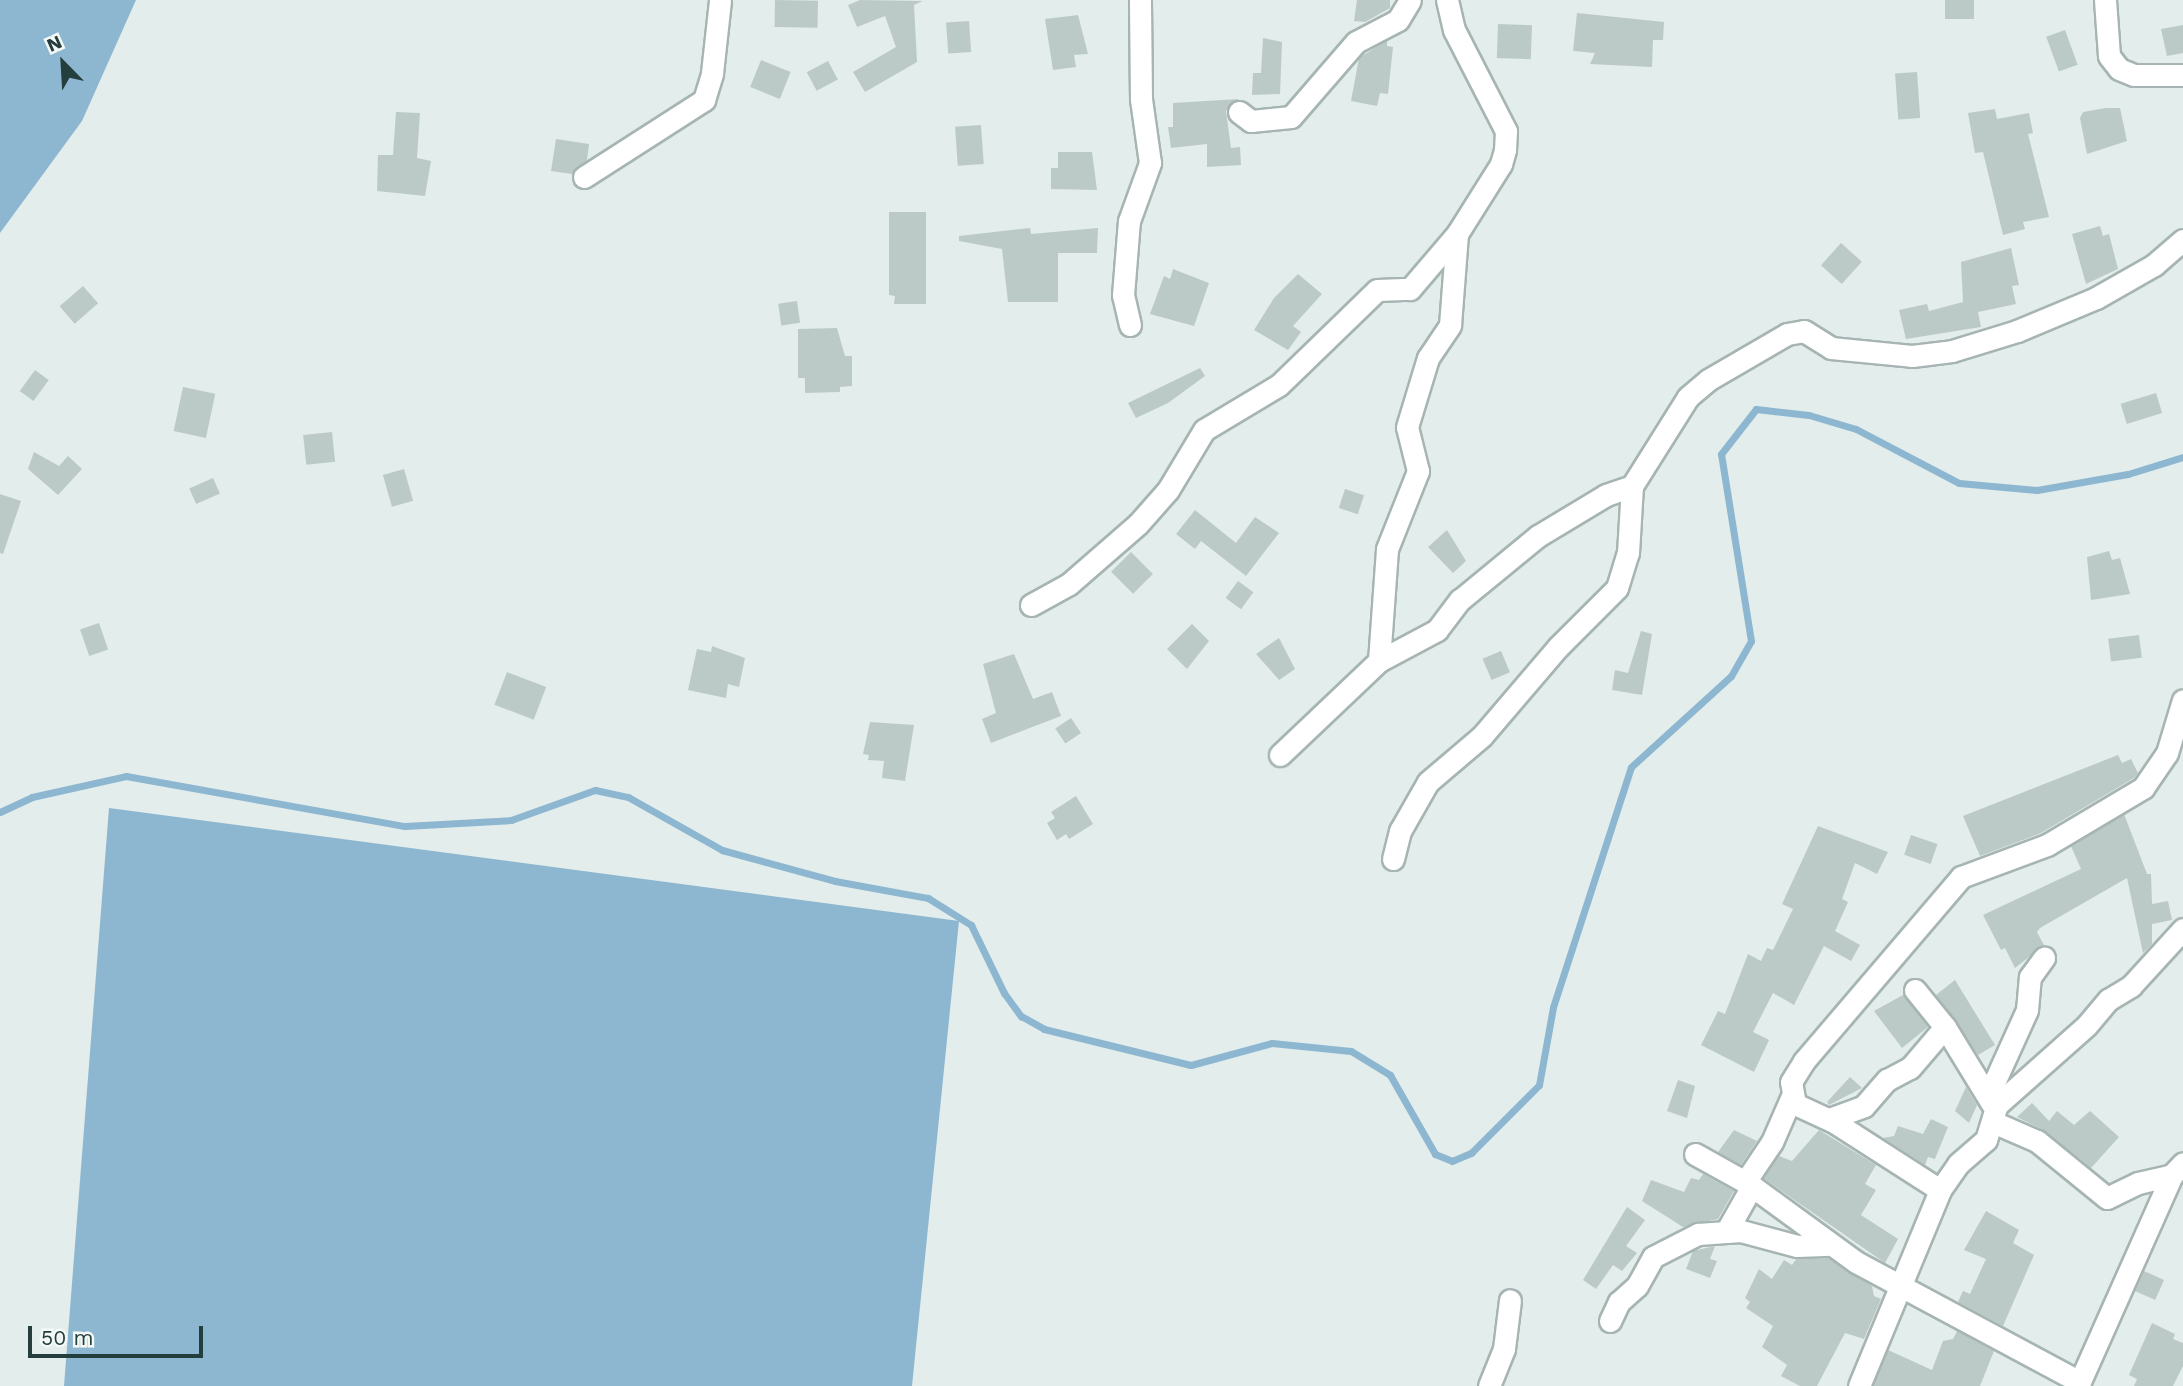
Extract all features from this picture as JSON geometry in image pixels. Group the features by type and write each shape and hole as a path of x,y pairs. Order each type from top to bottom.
{"street":[{"path":"583,177 704,100 712,73 720,0"},
{"path":"1130,325 1123,295 1129,221 1150,163 1141,99 1140,0"},
{"path":"1238,112 1251,121 1291,117 1356,42 1398,20 1410,0"},
{"path":"1031,605 1069,584 1138,524 1168,490 1204,430 1279,386 1377,290 1410,289 1457,234 1501,164 1507,138 1454,30 1447,0"},
{"path":"2105,0 2109,56 2119,69 2134,75 2183,75"},
{"path":"1379,662 1387,549 1418,471 1407,427 1419,399 1428,358 1450,325 1457,234"},
{"path":"1394,859 1400,831 1428,782 1482,736 1558,647 1617,588 1628,553 1632,485 1688,397 1708,380 1787,334 1804,331 1831,348 1912,356 1952,351 2017,331 2096,298 2154,265 2183,240"},
{"path":"1280,755 1379,662 1437,630 1460,600 1538,536 1606,495 1632,485"},
{"path":"1726,1232 1772,1142 1792,1096 1791,1082 1804,1061 1951,887 1975,870 2024,855 2088,824 2143,788 2167,753 2183,700"},
{"path":"1992,1109 2108,1000 2131,986 2183,929"},
{"path":"1859,1386 1898,1286 1940,1190 1958,1164 1986,1140 1992,1109 2027,1010 2030,977 2044,958"},
{"path":"1915,990 1945,1027 1992,1109 2037,1141 2107,1198 2138,1183 2178,1169"},
{"path":"1829,1119 1864,1106 1887,1080 1910,1068 1945,1027"},
{"path":"1792,1096 1802,1108 1829,1119 1940,1190"},
{"path":"1695,1154 1749,1184 1830,1245 1898,1286 2079,1384 2178,1169"},
{"path":"1610,1321 1619,1302 1637,1286 1653,1256 1698,1234 1751,1233 1797,1246 1830,1245"},
{"path":"1489,1386 1504,1349 1510,1300"}],"water":[{"path":"0,0 136,0 82,121 0,233"},
{"path":"109,808 959,921 912,1386 64,1386"}],"building":[{"path":"775,0 818,1 818,28 775,27"},
{"path":"860,0 923,1 914,5 917,62 865,92 853,72 896,47 885,16 857,27 848,5"},
{"path":"1357,0 1390,0 1390,8 1365,22 1354,21"},
{"path":"1945,0 1974,0 1974,19 1945,19"},
{"path":"1577,13 1664,22 1663,40 1653,40 1652,67 1590,64 1595,53 1573,51"},
{"path":"1078,15 1088,54 1074,55 1076,67 1053,70 1045,19"},
{"path":"969,21 971,52 948,54 946,23"},
{"path":"1498,24 1532,25 1531,59 1497,58"},
{"path":"2183,25 2183,53 2167,56 2161,29"},
{"path":"2065,30 2078,65 2059,72 2046,37"},
{"path":"1263,38 1282,42 1280,94 1252,95 1253,73 1261,73"},
{"path":"1387,40 1387,46 1393,47 1388,94 1380,93 1377,106 1351,101 1359,58"},
{"path":"761,60 791,72 780,99 750,87"},
{"path":"828,61 838,80 817,91 807,72"},
{"path":"1917,72 1920,118 1898,119 1895,74"},
{"path":"1239,99 1226,111 1231,148 1240,147 1241,165 1207,167 1207,144 1171,148 1168,127 1173,127 1173,103"},
{"path":"2120,108 2127,141 2087,154 2080,118 2083,112"},
{"path":"1995,109 1997,119 2029,113 2033,133 2028,134 2049,217 2023,222 2025,229 2003,235 1983,152 1975,153 1968,113"},
{"path":"396,112 420,113 417,158 431,161 425,196 377,191 378,155 393,155"},
{"path":"981,125 984,164 958,166 955,127"},
{"path":"556,139 589,144 587,160 572,174 551,171"},
{"path":"1058,152 1092,152 1097,190 1051,189 1051,168 1058,168"},
{"path":"889,212 926,212 926,304 894,304 895,296 889,295"},
{"path":"2100,226 2103,236 2109,234 2118,269 2086,284 2072,234"},
{"path":"1030,228 1031,234 1098,228 1097,253 1058,253 1058,302 1008,302 1002,249 959,241 959,236"},
{"path":"1841,243 1862,262 1842,284 1821,265"},
{"path":"2011,248 2019,285 2012,286 2016,304 1978,312 1981,327 1906,339 1899,310 1927,304 1929,311 1963,302 1961,262"},
{"path":"1173,269 1209,283 1194,326 1150,314 1164,276 1170,279"},
{"path":"1298,274 1322,294 1293,326 1301,332 1288,350 1254,330 1274,298"},
{"path":"83,286 98,303 75,324 60,306"},
{"path":"797,301 800,323 781,325 778,304"},
{"path":"837,328 845,356 852,356 852,386 840,387 840,392 805,393 805,378 798,378 798,329"},
{"path":"1200,368 1205,376 1168,403 1136,418 1128,403"},
{"path":"35,370 49,380 33,401 20,391"},
{"path":"183,387 215,394 206,438 174,431"},
{"path":"2156,393 2162,413 2127,424 2121,404"},
{"path":"332,432 335,462 306,465 303,435"},
{"path":"34,452 59,466 68,456 82,469 58,495 28,469"},
{"path":"404,469 413,501 392,507 383,475"},
{"path":"213,478 220,494 196,504 189,489"},
{"path":"1345,489 1364,495 1358,514 1339,508"},
{"path":"0,494 21,501 3,554 0,553"},
{"path":"1195,510 1236,543 1255,517 1279,533 1246,576 1201,541 1195,549 1176,534"},
{"path":"1447,530 1466,561 1453,573 1428,547"},
{"path":"2109,551 2112,560 2120,558 2130,594 2091,600 2087,557"},
{"path":"1131,552 1153,574 1133,594 1111,572"},
{"path":"1238,581 1253,592 1241,609 1226,598"},
{"path":"99,623 108,649 89,656 80,630"},
{"path":"1192,624 1209,641 1187,669 1167,649"},
{"path":"1641,631 1652,634 1642,695 1612,690 1615,670 1628,673"},
{"path":"2139,635 2142,658 2111,662 2108,639"},
{"path":"1279,638 1295,669 1279,680 1256,654"},
{"path":"712,646 745,658 739,687 728,684 726,698 688,690 697,649 711,652"},
{"path":"1501,651 1510,672 1492,680 1483,659"},
{"path":"1014,654 1033,699 1052,692 1061,716 991,743 982,719 996,713 983,664"},
{"path":"507,672 546,687 534,720 494,705"},
{"path":"1071,718 1081,733 1065,744 1055,729"},
{"path":"870,722 914,725 905,781 882,778 884,761 868,760 869,755 863,754"},
{"path":"2118,755 2122,763 2131,759 2138,773 2134,778 2041,833 1980,856 1963,816"},
{"path":"1076,796 1093,824 1069,839 1066,834 1057,840 1047,823 1055,818 1051,812"},
{"path":"2124,814 2147,874 2151,874 2152,904 2168,901 2172,920 2152,924 2152,944 2143,953 2127,878 2040,928 2037,932 2044,945 2015,968 2005,948 2001,950 1983,915 2081,869 2071,846"},
{"path":"1818,826 1888,852 1877,874 1855,863 1842,899 1848,902 1835,931 1860,945 1851,961 1824,946 1794,1005 1773,993 1753,1032 1769,1040 1754,1072 1701,1045 1718,1011 1725,1014 1748,954 1761,961 1767,948 1773,950 1793,909 1782,904"},
{"path":"1911,835 1937,844 1931,864 1904,855"},
{"path":"1955,980 1995,1045 1978,1055 1936,995"},
{"path":"1903,995 1928,1027 1902,1048 1874,1011"},
{"path":"1850,1077 1862,1088 1829,1105 1827,1102"},
{"path":"1678,1080 1695,1086 1687,1118 1667,1111"},
{"path":"1966,1087 1977,1105 1969,1123 1955,1111"},
{"path":"2032,1103 2049,1121 2057,1111 2074,1125 2090,1111 2119,1137 2091,1168 2045,1131 2017,1117"},
{"path":"1931,1119 1948,1127 1935,1159 1928,1157 1925,1165 1883,1138 1894,1136 1898,1126 1923,1134"},
{"path":"1734,1130 1757,1141 1741,1165 1718,1152"},
{"path":"1819,1130 1876,1165 1865,1184 1876,1190 1861,1215 1898,1239 1885,1263 1763,1178 1779,1156 1792,1161"},
{"path":"1703,1174 1734,1191 1718,1219 1683,1227 1642,1201 1651,1180 1684,1192 1691,1178 1699,1180"},
{"path":"1627,1207 1645,1220 1626,1246 1637,1253 1622,1271 1613,1265 1596,1289 1583,1280"},
{"path":"1986,1211 2019,1230 2013,1243 2034,1255 2003,1326 1958,1302 1963,1291 1970,1294 1986,1259 1964,1250"},
{"path":"1715,1246 1710,1259 1717,1261 1710,1278 1686,1269 1693,1251"},
{"path":"1828,1258 1872,1286 1874,1296 1881,1299 1864,1339 1845,1333 1817,1386 1800,1386 1781,1376 1787,1365 1762,1347 1773,1326 1746,1308 1750,1302 1745,1298 1759,1269 1772,1279 1784,1260 1792,1265 1796,1259"},
{"path":"2144,1271 2164,1280 2155,1300 2135,1291"},
{"path":"2152,1323 2175,1334 2173,1339 2183,1343 2183,1366 2173,1386 2134,1386 2137,1379 2129,1375"},
{"path":"1957,1331 1994,1351 1980,1386 1873,1386 1888,1350 1932,1370 1943,1341 1953,1339"}],"waterway":[{"path":"0,812 32,797 126,776 405,826 511,820 595,790 628,797 722,850 835,881 928,898 971,925 1004,993 1021,1016 1044,1029 1191,1065 1272,1043 1351,1051 1390,1075 1435,1154 1452,1161 1471,1153 1539,1085 1553,1007 1631,767 1731,676 1751,641 1721,454 1756,409 1809,415 1856,429 1959,483 2037,490 2128,474 2183,457"}]}
